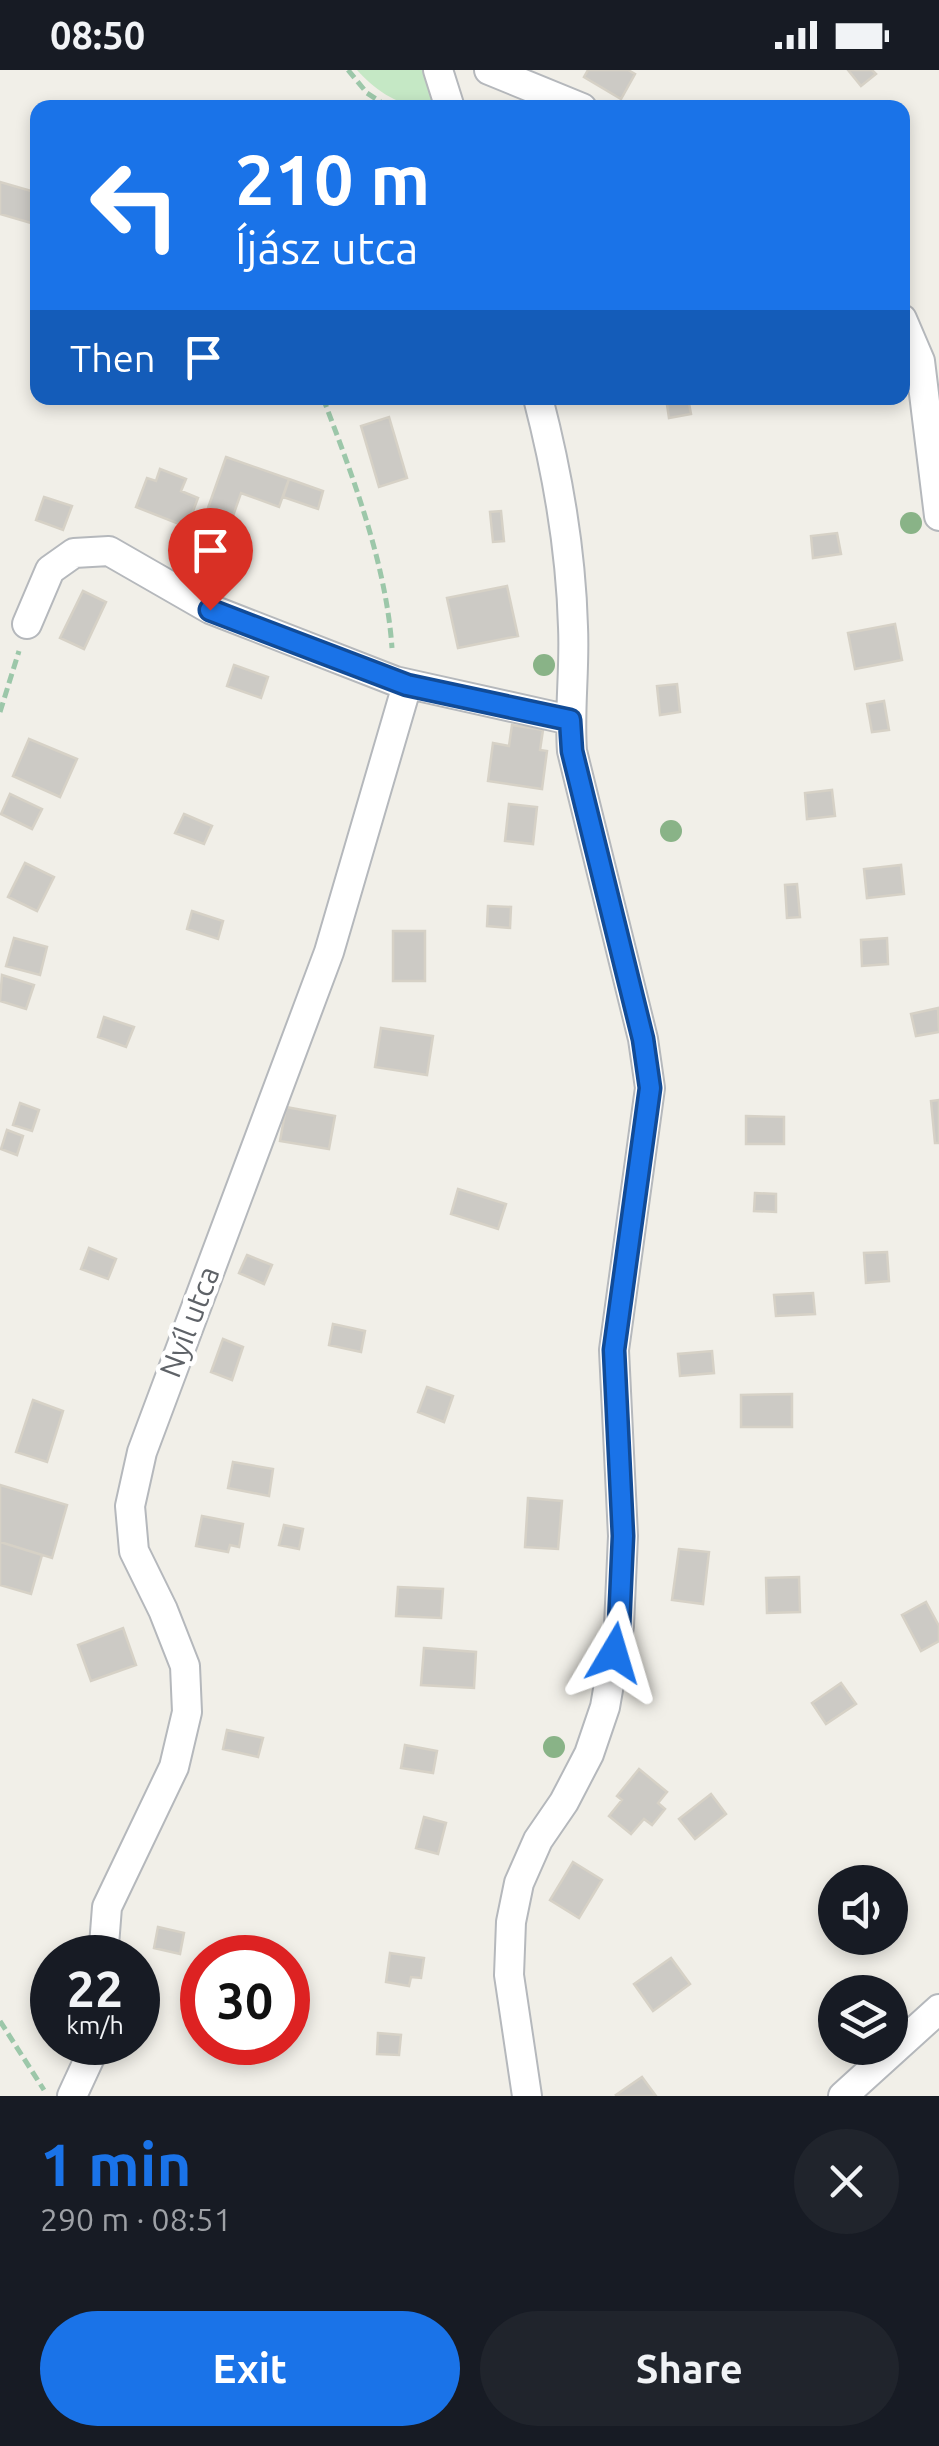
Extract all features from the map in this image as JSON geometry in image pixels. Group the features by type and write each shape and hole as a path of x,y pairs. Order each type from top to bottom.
{"street":[{"path":"438,70 447,100"},
{"path":"488,70 562,100"},
{"path":"910,338 920,361 939,516"},
{"path":"526,2096 508,1975 511,1922 519,1882 538,1840 589,1754 604,1708 619,1626 623,1536 614,1350 650,1088 643,1039 572,751 570,578 555,471 540,405"},
{"path":"27,624 50,570 74,553 109,551 210,610 401,683 570,720"},
{"name":"Nyíl utca","path":"105,1935 107,1907 174,1767 186,1712 184,1666 134,1550 130,1506 142,1452 329,952 401,683"},
{"path":"843,2096 939,2009"},
{"path":"72,2096 86,2065"}],"path":[{"path":"348,70 378,100"},
{"path":"326,405 353,478 390,616 401,683"},
{"path":"0,712 27,624"},
{"path":"0,2021 48,2096"}],"green space":[{"path":"357,70 432,70 436,100 397,100 373,86"}],"building":[{"path":"588,70 628,70 635,74 621,99 584,77"},
{"path":"848,70 872,70 876,74 861,86"},
{"path":"0,182 30,191 30,223 0,214"},
{"path":"667,405 689,405 691,414 669,418"},
{"path":"389,417 407,478 379,487 361,426"},
{"path":"226,457 289,479 279,507 241,493 233,516 208,508"},
{"path":"160,469 186,479 181,491 198,498 187,527 136,507 147,478 156,481"},
{"path":"289,479 323,491 318,509 283,497"},
{"path":"44,497 72,506 63,530 36,520"},
{"path":"501,511 504,541 493,542 490,512"},
{"path":"837,533 841,554 813,558 811,536"},
{"path":"507,586 518,636 458,648 447,598"},
{"path":"83,591 106,602 84,649 60,638"},
{"path":"895,624 902,660 855,669 848,633"},
{"path":"234,665 268,677 261,698 227,686"},
{"path":"677,684 680,712 660,715 657,686"},
{"path":"884,701 889,730 872,732 867,704"},
{"path":"512,725 543,730 540,750 547,751 542,789 488,781 493,743 509,746"},
{"path":"29,739 77,759 60,797 13,776"},
{"path":"832,790 835,816 807,819 805,793"},
{"path":"10,794 42,809 32,829 1,814"},
{"path":"509,804 537,807 533,844 505,841"},
{"path":"184,814 212,826 204,844 175,833"},
{"path":"25,863 54,877 37,911 8,897"},
{"path":"901,865 904,894 867,898 864,869"},
{"path":"797,884 800,917 787,918 785,885"},
{"path":"488,906 511,907 510,928 487,926"},
{"path":"192,911 223,921 218,939 187,929"},
{"path":"393,931 425,931 425,981 393,981"},
{"path":"14,938 47,947 40,975 6,966"},
{"path":"887,938 888,964 862,966 861,940"},
{"path":"2,975 34,985 26,1009 0,1001"},
{"path":"938,1008 939,1032 916,1036 911,1014"},
{"path":"104,1017 134,1027 126,1047 98,1037"},
{"path":"381,1028 433,1036 427,1075 375,1067"},
{"path":"939,1100 939,1143 935,1143 931,1101"},
{"path":"20,1103 39,1110 32,1131 13,1125"},
{"path":"286,1107 335,1116 329,1149 280,1141"},
{"path":"746,1116 784,1117 784,1144 746,1144"},
{"path":"7,1130 23,1136 17,1155 1,1149"},
{"path":"458,1189 506,1204 498,1229 451,1214"},
{"path":"755,1193 776,1194 776,1212 754,1211"},
{"path":"89,1248 116,1259 108,1279 81,1269"},
{"path":"887,1252 889,1281 866,1283 864,1253"},
{"path":"247,1255 272,1265 264,1284 239,1273"},
{"path":"813,1293 815,1314 776,1316 774,1295"},
{"path":"333,1324 365,1331 361,1352 329,1345"},
{"path":"223,1339 243,1347 232,1380 211,1372"},
{"path":"712,1351 714,1373 680,1376 678,1354"},
{"path":"427,1387 453,1396 444,1422 418,1412"},
{"path":"792,1394 792,1427 741,1427 741,1395"},
{"path":"33,1400 63,1411 47,1462 16,1452"},
{"path":"233,1462 273,1469 269,1496 228,1488"},
{"path":"0,1485 67,1505 52,1558 0,1542"},
{"path":"528,1498 562,1501 558,1549 525,1547"},
{"path":"202,1516 243,1524 239,1547 230,1545 228,1552 196,1546"},
{"path":"284,1525 303,1529 299,1549 279,1545"},
{"path":"0,1542 42,1555 31,1594 0,1585"},
{"path":"679,1549 709,1552 703,1604 672,1600"},
{"path":"799,1577 800,1612 767,1613 766,1578"},
{"path":"398,1587 443,1589 441,1618 396,1616"},
{"path":"926,1602 939,1626 939,1641 921,1651 902,1615"},
{"path":"123,1628 136,1665 91,1681 78,1645"},
{"path":"424,1648 476,1652 474,1688 421,1685"},
{"path":"841,1683 856,1704 826,1724 812,1703"},
{"path":"227,1730 263,1738 258,1757 223,1749"},
{"path":"405,1745 437,1751 433,1773 401,1768"},
{"path":"639,1769 667,1792 658,1803 665,1809 652,1825 644,1819 631,1834 609,1816 622,1800 617,1796"},
{"path":"711,1794 726,1814 695,1839 679,1819"},
{"path":"424,1817 446,1823 438,1854 416,1848"},
{"path":"573,1862 602,1880 579,1918 550,1900"},
{"path":"158,1927 184,1933 180,1935 180,1954 160,1949 160,1935 156,1935"},
{"path":"390,1953 424,1958 421,1978 411,1977 409,1986 386,1982"},
{"path":"671,1958 690,1984 653,2011 634,1984"},
{"path":"378,2033 401,2035 399,2055 377,2054"},
{"path":"642,2077 656,2096 616,2095"}],"route":[{"path":"210,610 407,685 570,720 572,751 643,1039 650,1088 614,1350 623,1536 614,1653"}]}
